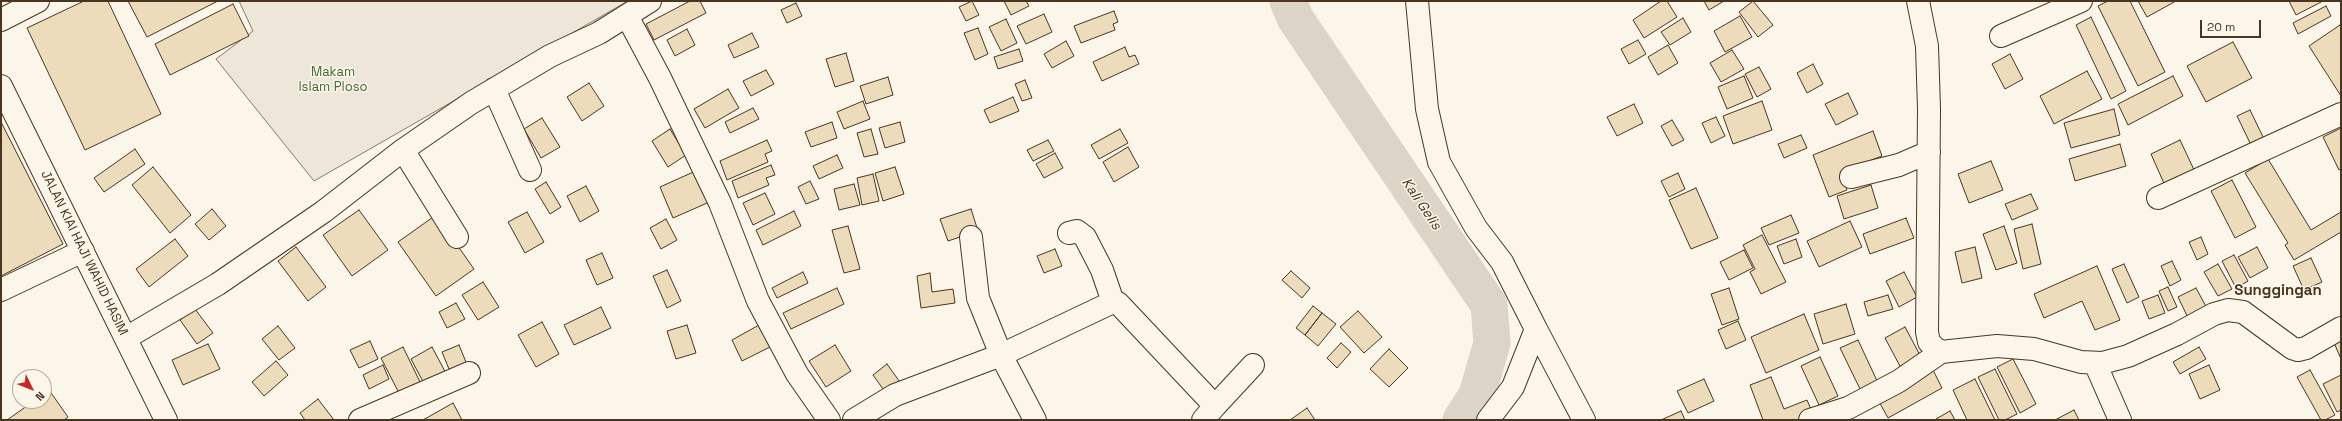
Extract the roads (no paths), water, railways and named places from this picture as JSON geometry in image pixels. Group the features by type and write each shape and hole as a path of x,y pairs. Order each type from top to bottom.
{"street":[{"path":"126,338 218,284 323,212 403,150 471,103 550,56 598,33 650,1"},
{"path":"1416,1 1427,110 1439,162 1476,228 1502,262 1584,420"},
{"path":"1918,1 1927,46 1929,152 1927,332 1930,342 1941,352"},
{"path":"2001,36 2080,1"},
{"path":"1,20 30,3"},
{"path":"627,16 660,78 720,203 758,301 797,374 829,420"},
{"name":"JALAN KIAI HAJI WAHID HASIM","path":"1,86 166,420"},
{"path":"494,89 530,170"},
{"path":"2158,198 2341,114"},
{"path":"403,150 457,237"},
{"path":"1851,177 1899,165 1929,152"},
{"path":"1069,233 1077,232 1086,237 1102,270 1113,302"},
{"path":"971,237 978,298 1001,354 1035,420"},
{"path":"1,290 83,251"},
{"path":"854,420 895,395 1001,354 1113,302 1123,306 1209,413 1253,365"},
{"path":"1810,420 1848,408 1886,388 1941,352 1997,346 2034,349 2081,362 2102,363 2128,356 2177,334 2214,314 2228,310 2243,312 2292,348 2298,350 2306,348 2341,328"},
{"path":"1488,420 1513,387 1536,329"},
{"path":"2095,363 2120,420"},
{"path":"360,420 470,373"}],"waterway":[{"name":"Kali Gelis","path":"1288,1 1295,18 1489,305 1492,343 1477,395 1461,420"}],"district":[{"name":"Sunggingan","path":"2278,291"}],"park label":[{"name":"Makam Islam Ploso","path":"333,80"}]}
